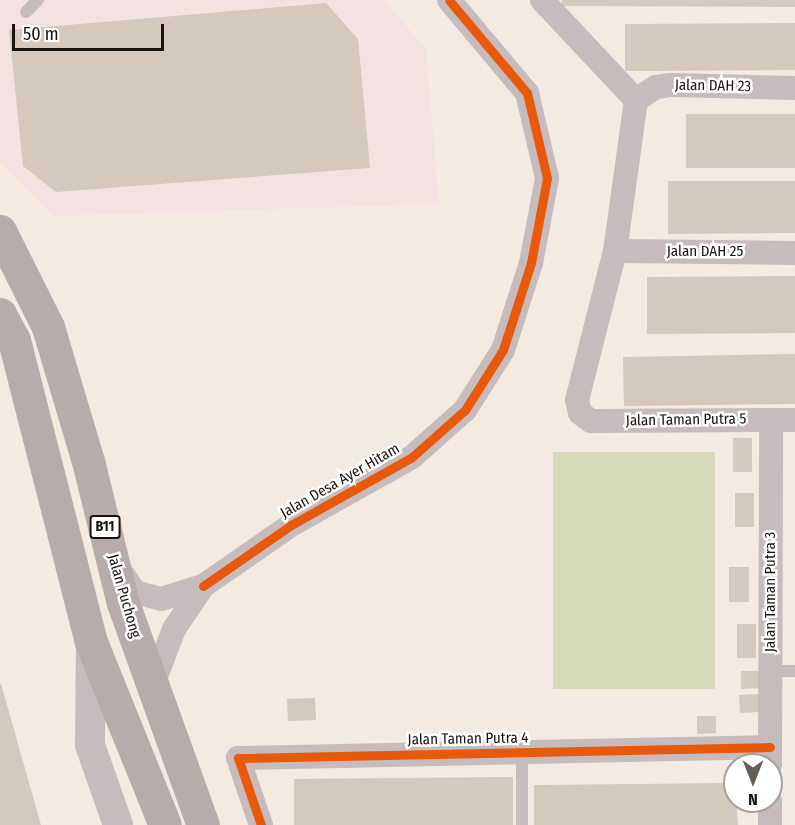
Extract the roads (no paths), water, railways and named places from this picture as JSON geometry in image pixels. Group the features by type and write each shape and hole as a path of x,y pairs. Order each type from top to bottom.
{"main road":[{"name":"Jalan Puchong","path":"0,231 48,327 113,561 152,687 203,825"},
{"path":"0,314 14,340 91,642 165,825"}],"street":[{"name":"Jalan Desa Ayer Hitam","path":"113,561 135,592 161,599 203,586 291,525 412,457 465,410 503,350 531,263 547,178 527,93 449,0"},
{"path":"542,0 636,100 615,251"},
{"name":"Jalan DAH 23","path":"636,100 656,87 795,88"},
{"name":"Jalan DAH 25","path":"615,251 795,253"},
{"name":"Jalan Taman Putra 5","path":"615,251 577,400 580,413 591,421 783,420"},
{"name":"Jalan Taman Putra 3","path":"770,753 770,671 783,420"},
{"name":"Jalan Desa Ayer Hitam","path":"152,687 174,629 203,586"},
{"path":"91,642 90,745 118,825"},
{"name":"Jalan Taman Putra 4","path":"261,825 238,758 522,752 723,755"}],"lane":[{"path":"26,12 38,0"},
{"path":"770,671 795,671"},
{"path":"522,752 522,825"}]}
